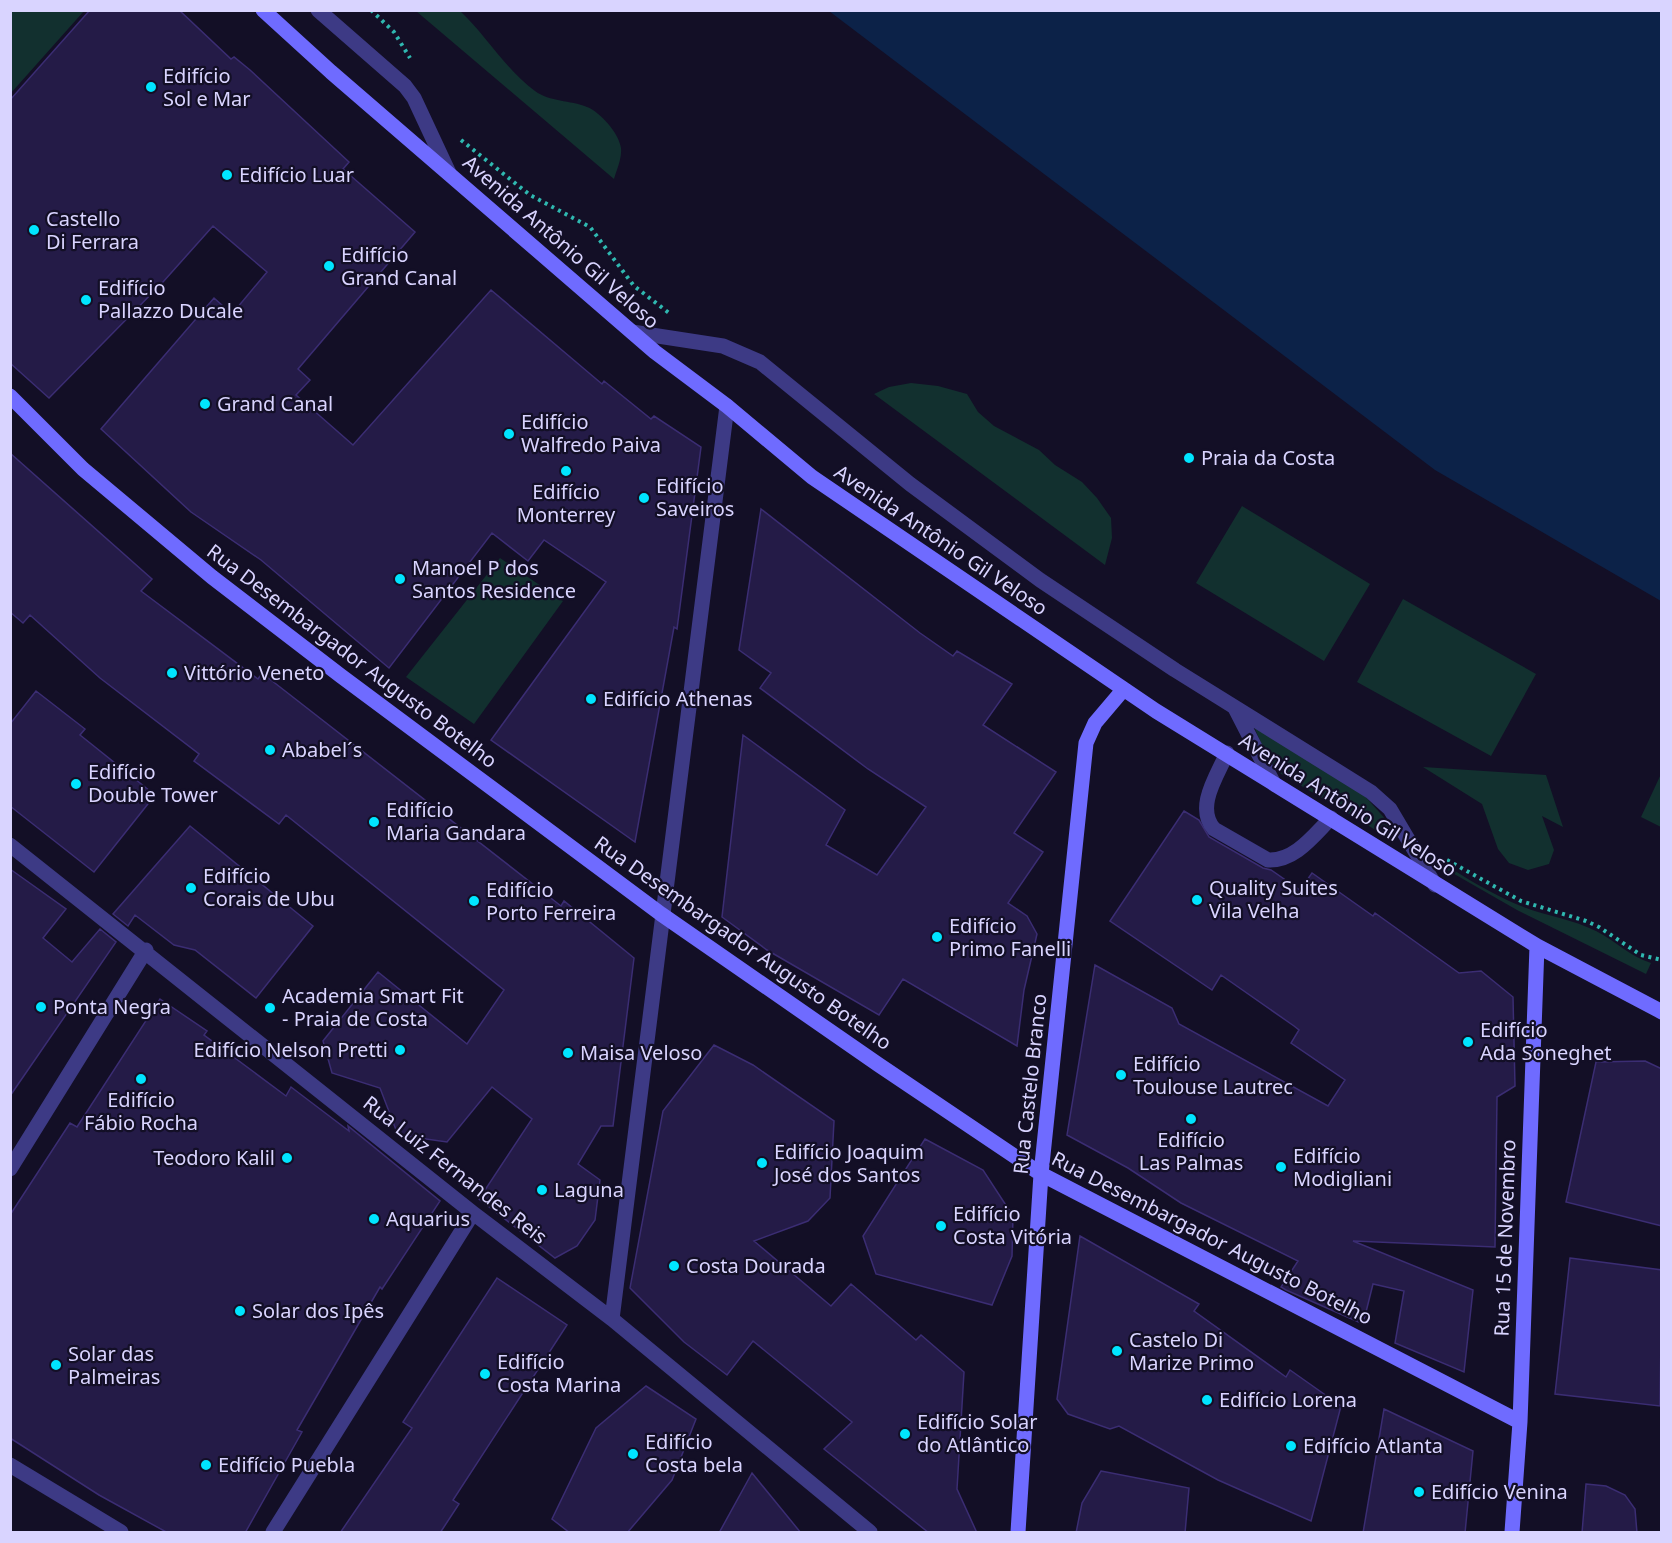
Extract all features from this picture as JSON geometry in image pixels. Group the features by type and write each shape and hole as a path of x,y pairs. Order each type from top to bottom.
{"street":[{"name":"Avenida Antônio Gil Veloso","path":"263,10 331,72 632,332 728,406 812,477 1123,690 1435,885 1537,945 1662,1012"},
{"path":"318,10 405,86 449,172"},
{"path":"632,332 723,346 760,362 846,434 984,539 1107,626 1381,800 1390,809 1435,885"},
{"name":"Rua Desembargador Augusto Botelho","path":"10,396 83,469 212,577 340,676 661,914 1041,1174 1520,1422"},
{"path":"612,1319 661,914 728,406"},
{"name":"Rua Castelo Branco","path":"1018,1533 1041,1174 1086,743 1095,723 1123,690"},
{"path":"1235,708 1274,784"},
{"path":"1227,753 1205,808 1208,823 1214,829 1268,860 1275,860 1295,853 1331,818"},
{"name":"Rua Luiz Fernandes Reis","path":"10,844 146,950 472,1213 612,1319 870,1533"},
{"name":"Rua 15 de Novembro","path":"1512,1533 1520,1422 1537,945"},
{"path":"10,1169 146,950"},
{"path":"273,1533 472,1213"},
{"path":"10,1465 121,1533"}],"green space":[{"path":"10,11 84,11 11,93"},
{"path":"416,11 460,11 514,73 535,91 547,97 587,107 598,113 617,136 621,148 614,179"},
{"path":"911,383 938,386 967,394 978,412 994,426 1039,450 1055,465 1082,482 1111,518 1112,538 1105,565 874,394 889,387"},
{"path":"1242,506 1370,584 1324,661 1196,583"},
{"path":"500,558 563,601 474,724 406,677"},
{"path":"1403,599 1536,674 1491,756 1357,682"},
{"path":"1254,727 1363,794 1397,832 1395,838 1389,838 1278,772 1266,754"},
{"path":"1423,767 1546,775 1563,827 1542,816 1554,850 1549,864 1528,870 1509,863 1498,849 1482,804"},
{"path":"1661,774 1661,827 1641,817"},
{"path":"1422,847 1483,888 1530,909 1578,923 1603,935 1651,963 1646,974 1517,910 1435,863"}],"water":[{"path":"829,11 1661,11 1661,601 1435,470"}],"building":[{"path":"90,10 179,10 231,59 234,57 250,70 349,162 343,169 415,232 298,369 310,380 296,395 353,445 491,290 602,384 604,381 651,419 654,416 701,447 677,629 674,627 635,842 491,740 606,582 544,540 528,561 492,533 389,668 261,560 191,512 101,429 214,298 232,314 267,272 213,226 163,282 49,398 10,363 10,100"},
{"path":"10,453 152,579 141,591 258,679 262,673 561,906 564,901 634,958 613,1126 601,1126 578,1164 600,1180 595,1220 577,1246 555,1258 479,1199 532,1119 492,1087 447,1142 398,1135 380,1088 332,1073 323,1041 378,972 467,1044 504,990 286,815 279,824 194,761 199,754 100,678 30,615 23,623 10,612"},
{"path":"761,509 920,633 953,656 957,651 1012,684 983,725 1056,772 1014,833 1043,852 1008,903 1027,916 1037,934 1024,990 1017,1046 903,979 879,1015 767,950 722,917 743,735 845,810 826,845 877,875 926,807 868,769 760,688 771,673 739,650"},
{"name":"Edifício Double Tower","path":"36,691 85,729 80,735 155,795 94,872 10,806 10,724"},
{"path":"1184,811 1199,820 1209,837 1263,868 1271,870 1300,890 1312,873 1373,916 1375,913 1459,973 1481,971 1513,997 1515,1086 1497,1097 1495,1247 1353,1241 1473,1290 1464,1372 1395,1343 1404,1291 1373,1284 1363,1324 1286,1290 1281,1287 1298,1261 1181,1203 1128,1168 1067,1135 1095,965 1172,1008 1179,1024 1328,1106 1345,1080 1291,1043 1299,1030 1221,975 1212,990 1110,921"},
{"path":"190,826 313,926 256,998 195,950 174,945 135,915 128,926 113,914"},
{"name":"Ponta Negra","path":"10,869 66,909 43,938 72,962 100,929 116,942 10,1096"},
{"path":"160,999 207,1031 204,1035 286,1096 291,1087 349,1131 348,1126 440,1201 382,1289 380,1287 297,1430 302,1432 245,1533 168,1533 99,1495 10,1438 10,1215 70,1123 77,1127"},
{"path":"714,1045 753,1065 834,1121 830,1198 808,1221 754,1241 831,1306 851,1284 916,1340 921,1335 964,1372 957,1489 977,1533 929,1533 824,1449 852,1422 753,1341 727,1375 684,1342 630,1288 663,1111"},
{"path":"1645,1061 1662,1069 1662,1226 1566,1202 1596,1062"},
{"name":"Edifício Costa Vitória","path":"925,1139 983,1170 1013,1216 1012,1256 992,1305 876,1274 863,1236"},
{"path":"1080,1236 1199,1304 1194,1311 1286,1377 1290,1370 1341,1406 1311,1521 1218,1480 1119,1426 1110,1429 1068,1414 1057,1399"},
{"path":"1570,1258 1662,1270 1660,1406 1555,1394"},
{"name":"Edifício Costa Marina","path":"497,1278 567,1325 453,1500 459,1504 440,1533 340,1533 412,1428 403,1422"},
{"name":"Edifício Costa bela","path":"646,1386 696,1419 672,1480 627,1533 570,1533 552,1519 596,1428"},
{"name":"Edifício Venina","path":"1384,1409 1473,1451 1465,1533 1363,1533"},
{"path":"1101,1471 1189,1488 1185,1533 1076,1533 1082,1503"},
{"path":"752,1473 801,1533 719,1533"},
{"path":"1586,1484 1606,1486 1625,1495 1635,1509 1637,1533 1582,1533"}],"place":[{"name":"Edifício Sol e Mar","path":"151,87"},
{"name":"Edifício Luar","path":"227,175"},
{"name":"Castello Di Ferrara","path":"34,230"},
{"name":"Edifício Grand Canal","path":"329,266"},
{"name":"Edifício Pallazzo Ducale","path":"86,300"},
{"name":"Grand Canal","path":"205,404"},
{"name":"Edifício Walfredo Paiva","path":"509,434"},
{"name":"Praia da Costa","path":"1189,458"},
{"name":"Edifício Monterrey","path":"566,471"},
{"name":"Edifício Saveiros","path":"644,498"},
{"name":"Manoel P dos Santos Residence","path":"400,579"},
{"name":"Vittório Veneto","path":"172,673"},
{"name":"Edifício Athenas","path":"591,699"},
{"name":"Ababel´s","path":"270,750"},
{"name":"Edifício Double Tower","path":"76,784"},
{"name":"Edifício Maria Gandara","path":"374,822"},
{"name":"Edifício Corais de Ubu","path":"191,888"},
{"name":"Quality Suites Vila Velha","path":"1197,900"},
{"name":"Edifício Porto Ferreira","path":"474,901"},
{"name":"Edifício Primo Fanelli","path":"937,937"},
{"name":"Ponta Negra","path":"41,1007"},
{"name":"Academia Smart Fit - Praia de Costa","path":"270,1008"},
{"name":"Edifício Ada Soneghet","path":"1468,1042"},
{"name":"Edifício Nelson Pretti","path":"400,1050"},
{"name":"Maisa Veloso","path":"568,1053"},
{"name":"Edifício Toulouse Lautrec","path":"1121,1075"},
{"name":"Edifício Fábio Rocha","path":"141,1079"},
{"name":"Edifício Las Palmas","path":"1191,1119"},
{"name":"Teodoro Kalil","path":"287,1158"},
{"name":"Edifício Joaquim José dos Santos","path":"762,1163"},
{"name":"Edifício Modigliani","path":"1281,1167"},
{"name":"Laguna","path":"542,1190"},
{"name":"Aquarius","path":"374,1219"},
{"name":"Edifício Costa Vitória","path":"941,1226"},
{"name":"Costa Dourada","path":"674,1266"},
{"name":"Solar dos Ipês","path":"240,1311"},
{"name":"Castelo Di Marize Primo","path":"1117,1351"},
{"name":"Solar das Palmeiras","path":"56,1365"},
{"name":"Edifício Costa Marina","path":"485,1374"},
{"name":"Edifício Lorena","path":"1207,1400"},
{"name":"Edifício Solar do Atlântico","path":"905,1434"},
{"name":"Edifício Atlanta","path":"1291,1446"},
{"name":"Edifício Costa bela","path":"633,1454"},
{"name":"Edifício Puebla","path":"206,1465"},
{"name":"Edifício Venina","path":"1419,1492"}]}
